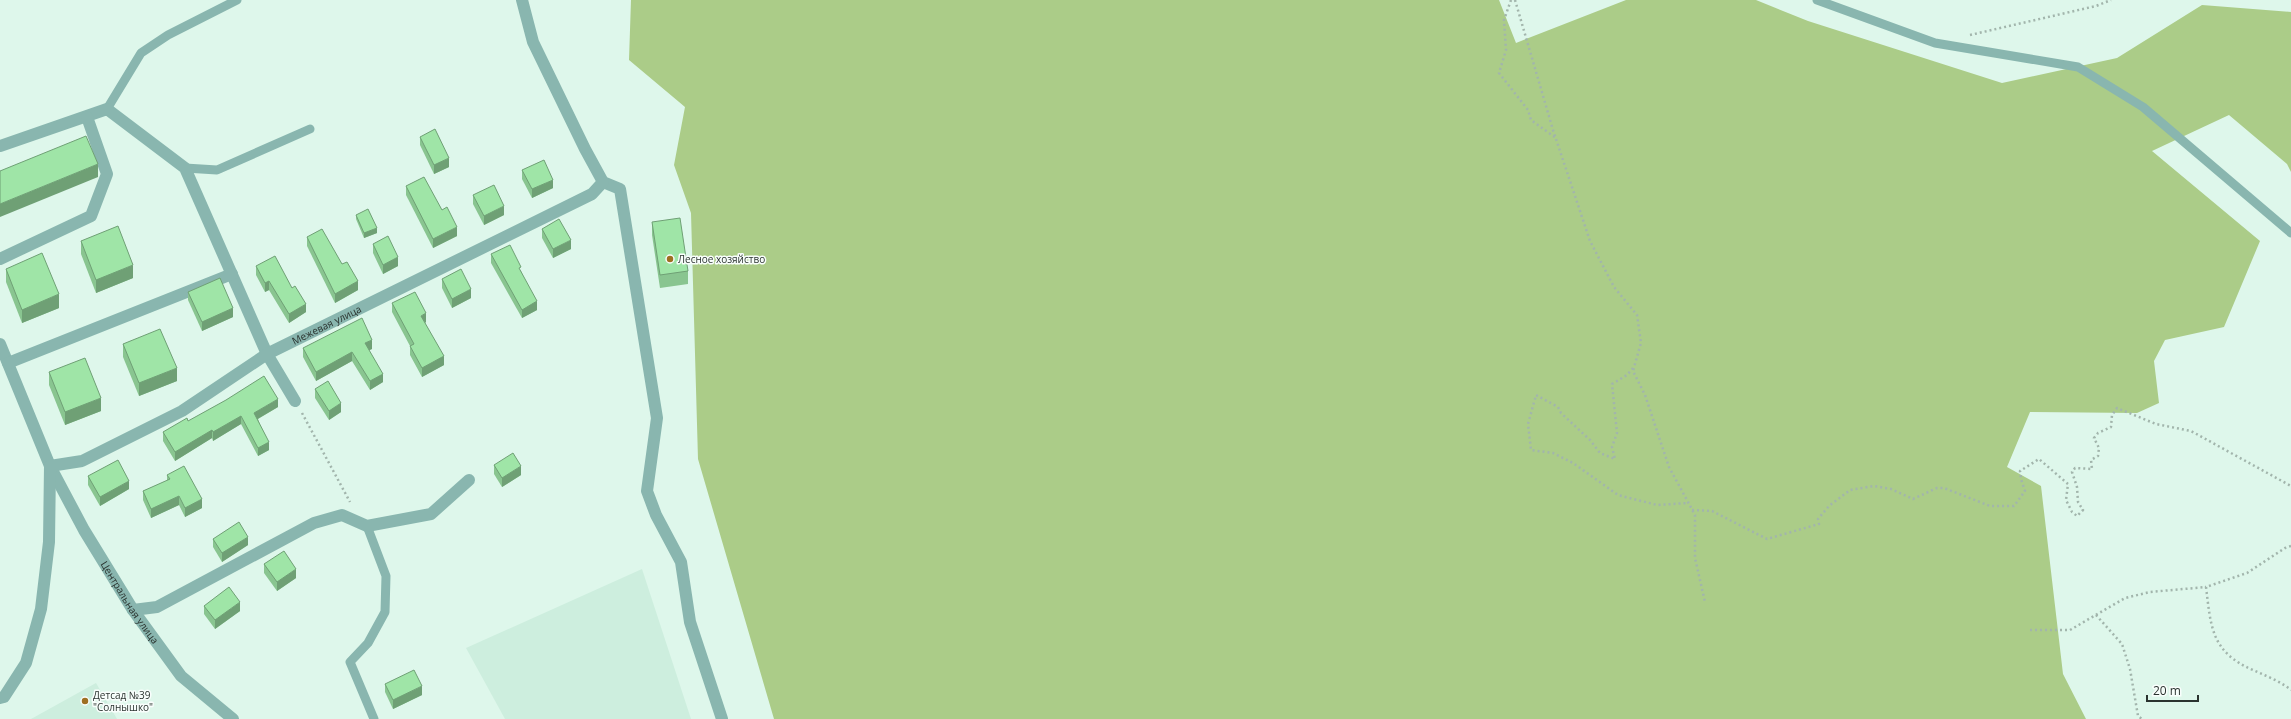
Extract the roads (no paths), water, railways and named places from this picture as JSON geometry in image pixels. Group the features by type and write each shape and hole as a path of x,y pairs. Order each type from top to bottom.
{"street":[{"path":"522,0 533,42 603,182 620,190 650,366 657,418 647,491 656,515 681,562 690,622 722,719"},
{"path":"0,146 107,109 185,168 267,354 295,401"},
{"path":"0,259 91,216 107,174 87,117"},
{"name":"Межевая улица","path":"50,466 82,461 182,411 267,354 592,194 603,182"},
{"path":"8,363 232,274"},
{"name":"Центральная улица","path":"0,344 50,466 84,530 133,610 181,676 233,719"},
{"name":"Центральная улица","path":"0,698 4,697 26,663 41,608 49,542 50,466"},
{"path":"133,610 157,607 314,523 342,515 367,526 431,514 469,480"}],"lane":[{"path":"107,109 141,53 168,35 237,0"},
{"path":"1817,0 1935,43 2078,67 2143,107 2291,233"},
{"path":"185,168 217,170 310,129"},
{"path":"367,526 386,576 385,612 368,643 350,662 374,719"}],"place":[{"name":"Лесное хозяйство","path":"670,259"},
{"name":"Детсад №39 \"Солнышко\"","path":"85,701"}]}
